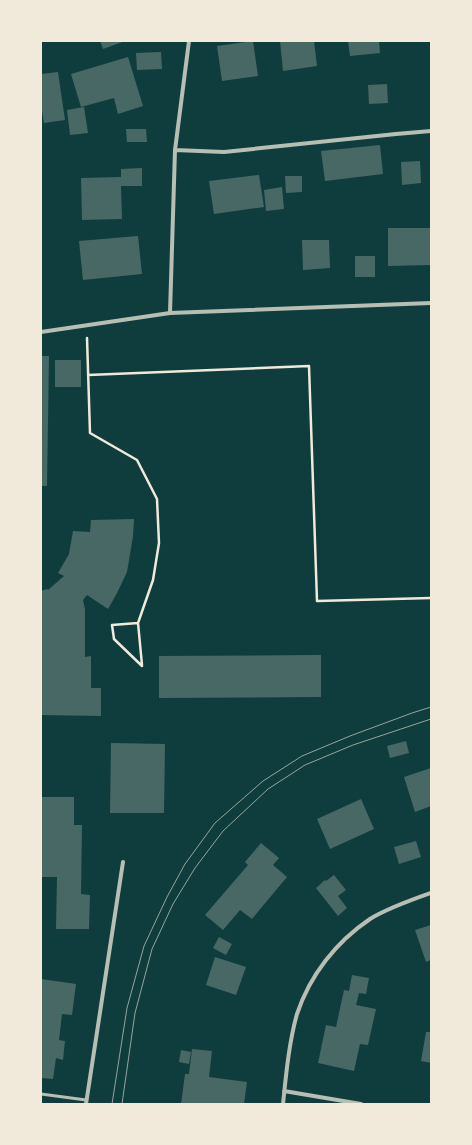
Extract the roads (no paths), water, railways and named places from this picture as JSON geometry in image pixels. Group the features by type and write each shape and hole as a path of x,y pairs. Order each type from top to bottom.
{"street":[{"path":"170,313 175,150 189,41"},
{"path":"175,150 224,152 431,131"},
{"path":"41,332 170,313 431,303"},
{"path":"86,1102 123,862"},
{"path":"283,1104 297,1014 309,986 321,965 342,940 370,919 404,902 431,893"},
{"path":"284,1092 361,1104"}],"lane":[{"path":"41,1094 86,1102"}],"tram line":[{"path":"112,1104 127,1008 144,946 167,897 185,864 215,823 263,781 302,756 350,736 431,707"},
{"path":"122,1104 135,1013 152,949 173,904 195,868 223,831 268,789 305,765 353,745 431,719"}]}
